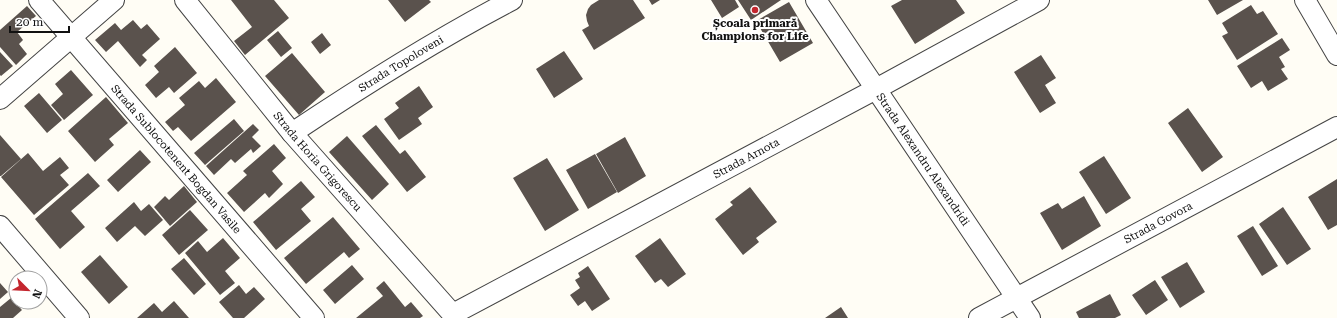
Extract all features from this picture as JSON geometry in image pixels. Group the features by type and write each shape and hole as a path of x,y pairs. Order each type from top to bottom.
{"street":[{"name":"Strada Sublocotenent Bogdan Vasile","path":"39,0 314,318"},
{"path":"0,99 114,0"},
{"name":"Strada Horia Grigorescu","path":"185,0 292,133 455,316"},
{"name":"Strada Topoloveni","path":"292,133 369,82 463,26 512,0"},
{"name":"Strada Alexandru Alexandridi","path":"816,0 1030,318"},
{"name":"Strada Arnota","path":"455,316 1039,0"},
{"path":"1305,0 1337,55"},
{"name":"Strada Govora","path":"979,318 1337,127"},
{"path":"0,226 79,318"}],"building":[{"path":"231,0 274,0 289,18 245,55 234,41 252,27"},
{"path":"388,0 429,0 431,2 405,22"},
{"path":"599,0 633,0 645,18 594,50 582,30 589,26 586,15 588,9"},
{"path":"649,0 660,0 652,5"},
{"path":"711,0 735,0 739,7 722,18"},
{"name":"Școala primară Champions for Life","path":"738,0 781,0 751,20"},
{"path":"902,0 956,0 965,13 915,44 891,6"},
{"path":"1208,0 1243,0 1217,15"},
{"path":"789,2 813,43 780,62 756,21"},
{"path":"1251,5 1257,14 1263,11 1278,34 1237,60 1222,36 1228,33 1222,23"},
{"path":"27,6 36,16 17,32 23,40 19,44 27,54 16,65 0,47 0,30"},
{"path":"133,20 141,29 147,24 160,39 142,55 147,60 140,67 118,41 106,52 95,40 115,23 121,30"},
{"path":"278,31 292,48 281,57 267,40"},
{"path":"322,33 331,45 320,54 311,42"},
{"path":"1282,38 1290,50 1279,57 1285,67 1281,69 1288,79 1268,91 1262,81 1251,88 1237,66"},
{"path":"175,47 197,73 174,93 169,87 156,98 145,85 159,72 154,66"},
{"path":"564,51 583,79 554,98 536,69"},
{"path":"0,52 13,66 1,76 0,75"},
{"path":"292,53 325,92 299,115 265,76"},
{"path":"1041,55 1056,78 1045,85 1056,103 1040,113 1014,72"},
{"path":"71,70 93,95 64,120 51,105 63,94 55,84"},
{"path":"216,78 236,102 191,141 178,127 173,131 165,122 185,105 179,98 199,81 205,88"},
{"path":"419,86 433,107 418,118 422,124 399,140 384,119 399,108 395,103"},
{"path":"39,93 62,120 47,133 24,106"},
{"path":"106,97 128,123 109,139 114,145 95,162 68,131"},
{"path":"1188,108 1223,157 1202,172 1168,123"},
{"path":"234,119 244,131 205,165 194,153"},
{"path":"253,124 259,130 252,137 261,146 253,153 251,149 235,163 231,159 214,175 206,166"},
{"path":"376,125 400,154 405,150 426,177 407,192 362,136"},
{"path":"0,135 21,159 1,176 0,176"},
{"path":"347,136 389,184 372,200 329,152"},
{"path":"625,137 646,176 618,193 596,154"},
{"path":"274,144 286,158 272,171 283,184 269,198 265,193 244,212 227,193 247,175 243,171"},
{"path":"140,150 151,162 118,192 107,180"},
{"path":"28,153 43,171 60,157 69,168 60,175 69,185 34,215 1,177"},
{"path":"595,154 617,192 588,209 566,170"},
{"path":"1104,156 1131,198 1106,214 1079,172"},
{"path":"547,158 579,210 545,231 513,178"},
{"path":"88,173 100,186 71,211 85,227 60,249 35,219"},
{"path":"1337,179 1337,225 1328,230 1308,197"},
{"path":"301,181 315,197 301,209 311,221 276,250 253,222"},
{"path":"184,186 197,202 170,226 154,207 165,196 169,200"},
{"path":"750,187 777,222 756,238 759,242 743,255 715,219 733,205 730,202"},
{"path":"1084,196 1101,226 1062,250 1040,213 1058,203 1062,209"},
{"path":"134,202 141,211 149,204 163,220 145,236 135,226 117,242 105,228"},
{"path":"1283,207 1311,249 1287,265 1259,224"},
{"path":"190,210 208,230 179,255 162,235"},
{"path":"333,217 360,249 349,258 344,252 306,284 284,258"},
{"path":"1253,226 1278,266 1262,276 1237,236"},
{"path":"223,238 240,258 225,271 235,283 220,295 185,253 198,241 207,252"},
{"path":"660,238 686,274 668,287 661,279 655,283 635,256"},
{"path":"100,255 128,287 109,304 81,272"},
{"path":"184,258 206,284 194,295 171,269"},
{"path":"1187,262 1205,292 1180,308 1161,277"},
{"path":"352,265 364,279 335,304 323,290"},
{"path":"588,266 610,299 592,311 585,301 578,306 570,295 580,288 575,280 580,277 578,273"},
{"path":"1155,280 1168,300 1146,315 1132,295"},
{"path":"384,281 405,307 411,302 423,316 420,318 356,318 383,296 376,288"},
{"path":"0,283 8,292 0,299"},
{"path":"239,285 246,294 254,287 265,299 244,318 233,318 219,302"},
{"path":"1110,294 1121,315 1115,318 1079,318 1076,312"},
{"path":"8,300 8,310 22,310 13,318 0,318 0,307"},
{"path":"174,301 189,318 137,318 154,303 162,312"},
{"path":"841,307 848,318 825,318"}],"place":[{"name":"Școala primară Champions for Life","path":"755,10"}]}
